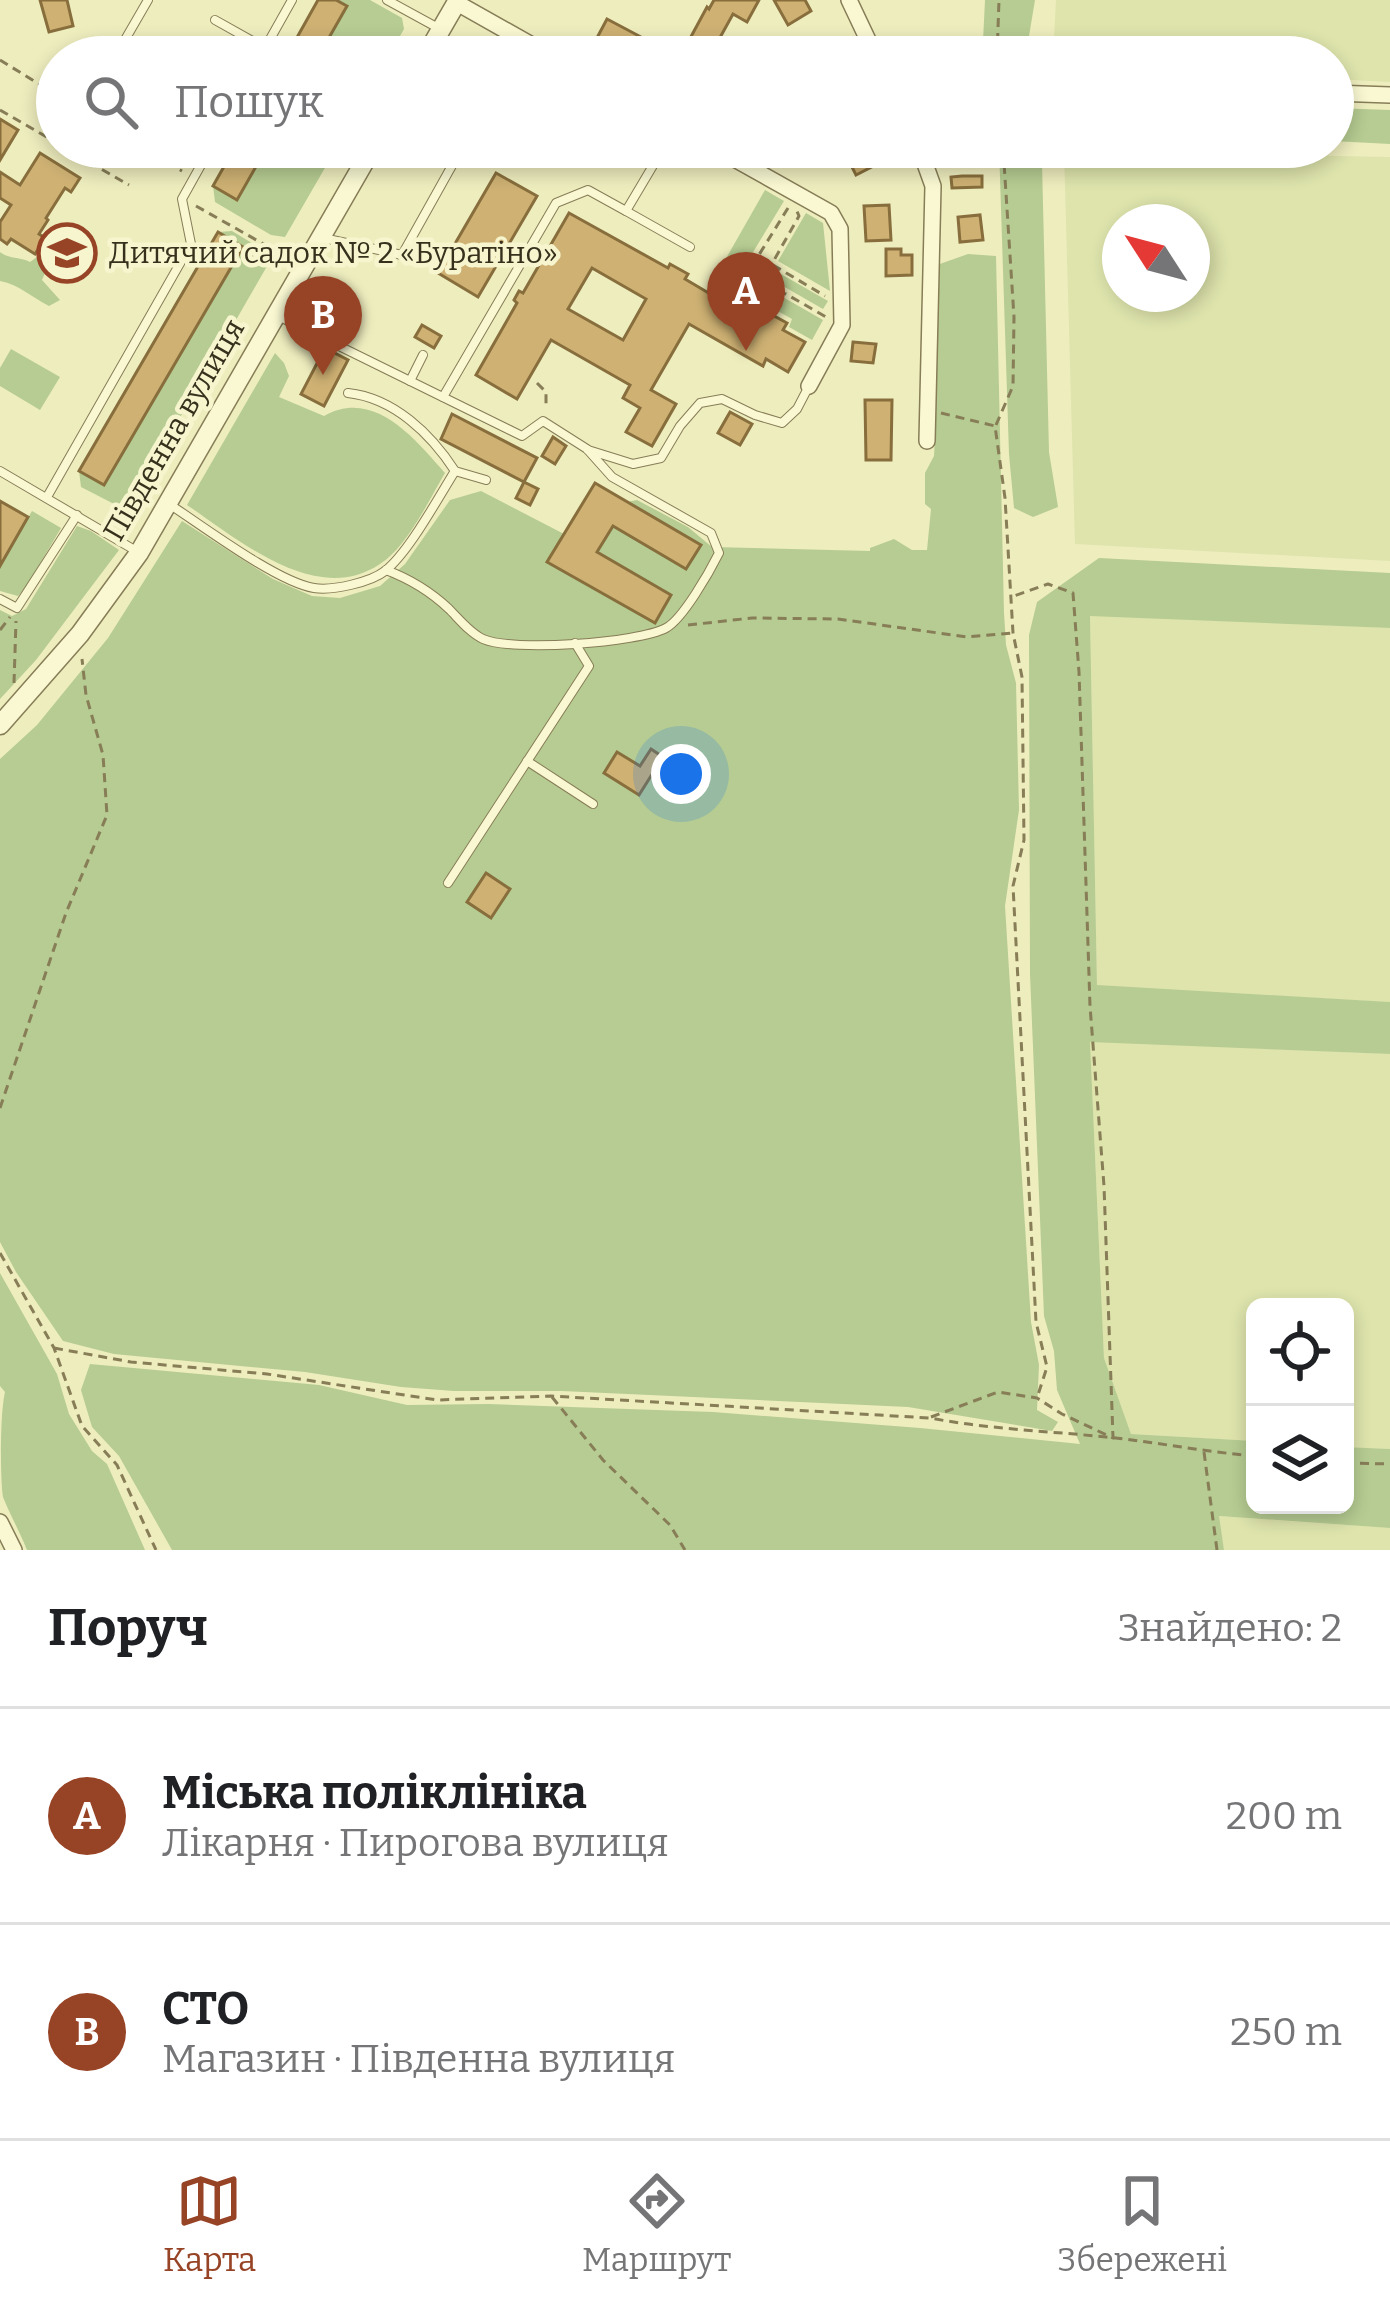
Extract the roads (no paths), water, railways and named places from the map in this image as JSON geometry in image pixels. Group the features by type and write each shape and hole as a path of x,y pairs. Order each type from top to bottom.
{"street":[{"path":"849,0 866,36"},
{"path":"437,36 457,1 518,36"},
{"path":"1354,94 1390,95"},
{"name":"Південна вулиця","path":"0,724 80,634 139,553 361,168"},
{"path":"745,168 798,202 831,213 839,229 842,325 809,386"},
{"path":"927,168 933,186 927,441"},
{"path":"0,1522 14,1550"}],"lane":[{"path":"127,36 148,0"},
{"path":"272,36 292,0"},
{"path":"387,0 441,29"},
{"path":"215,20 239,36"},
{"path":"47,497 191,244 182,199 199,168"},
{"path":"321,237 402,255 451,168"},
{"path":"626,211 652,168"},
{"path":"443,397 556,203 588,190 690,247"},
{"path":"276,315 522,436 543,421 587,449 633,464 661,458 700,403 722,399 782,423 809,386"},
{"path":"410,380 423,355"},
{"path":"348,393 370,395 406,417 439,447 455,471 486,480"},
{"path":"386,570 411,580 444,604 479,638 505,646 628,638 668,628 705,581 719,553 711,533 612,477 587,449"},
{"path":"0,471 139,553"},
{"path":"167,503 277,573 315,588 362,583 386,570 422,525 455,471"},
{"path":"0,599 16,608 77,515"},
{"path":"448,883 589,666 575,643"},
{"path":"527,761 592,804"}],"place":[{"name":"Дитячий садок № 2 «Буратіно»","path":"67,253"},
{"name":"Міська поліклініка","path":"746,351"},
{"name":"СТО","path":"323,375"}]}
